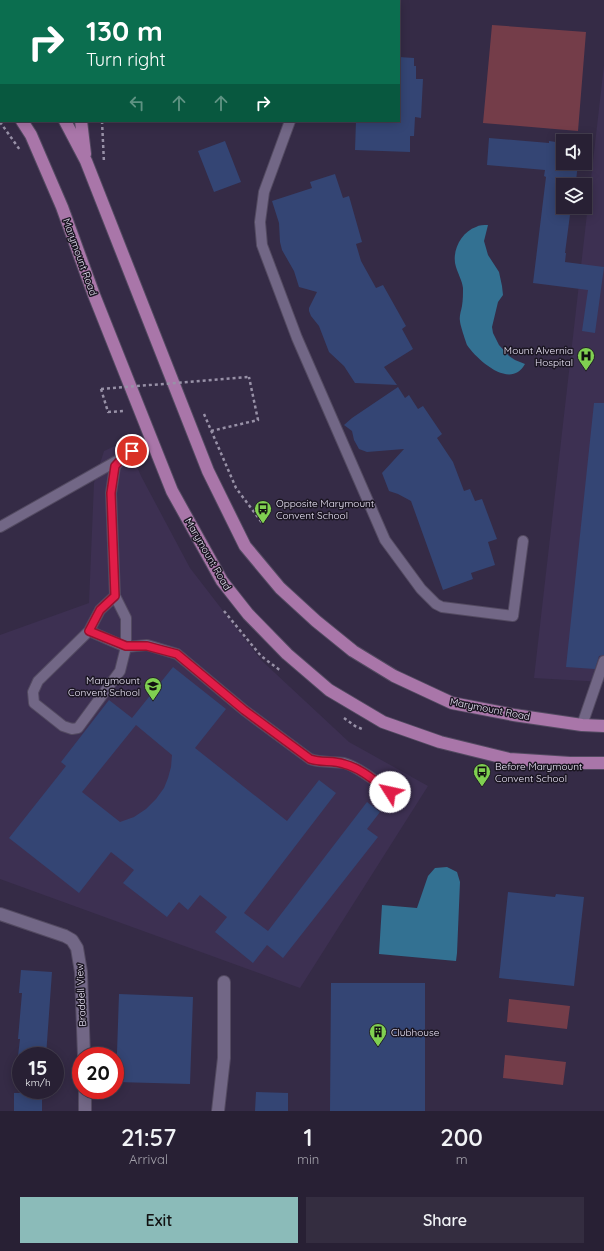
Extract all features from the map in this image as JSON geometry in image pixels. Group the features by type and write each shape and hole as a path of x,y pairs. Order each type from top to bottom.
{"main road":[{"name":"Marymount Road","path":"23,122 30,135 62,207 94,295 172,491 225,584 248,614 287,654 330,690 382,722 440,742 509,759 570,763 604,763"},
{"name":"Marymount Road","path":"66,122 86,161 208,471 245,546 280,588 316,621 353,651 394,676 452,704 582,725 604,726"},
{"path":"81,122 86,161"}],"street":[{"name":"Braddell View","path":"0,914 66,936 72,940 77,948 81,972 84,1047"},
{"path":"218,1111 224,1058 224,982"},
{"path":"85,1099 85,1111"}],"lane":[{"path":"290,122 264,192 260,222 262,245 297,338 384,540 421,589 436,604 442,607 512,616 524,541"},
{"path":"0,527 152,441"},
{"path":"115,596 100,610 89,631 38,681 33,692 34,703 63,726 72,730 78,728 120,671 126,646 126,618 115,596 111,493 115,466 125,455"},
{"path":"89,631 126,646 147,646 177,654 244,710 310,759 318,762 344,764 356,768 401,800"},
{"path":"582,725 604,661"}],"path":[{"path":"102,122 104,167"},
{"path":"125,411 108,412 101,389 249,377 258,420 211,431"},
{"path":"189,380 192,387"},
{"path":"202,409 236,488 263,524"}],"shaded area":[{"path":"492,25 586,32 578,131 483,123"},
{"name":"Mount Alvernia Hospital","path":"604,65 604,682 534,678 587,214 592,214 591,178"},
{"name":"Marymount Convent School","path":"126,441 141,476 190,568 261,660 349,742 428,786 300,988 0,879 0,635 89,603 94,483 104,451"},
{"path":"509,999 570,1006 567,1029 507,1022"},
{"path":"505,1055 566,1062 563,1085 503,1078"}],"water":[{"path":"488,225 484,241 488,255 499,272 503,295 498,302 492,327 493,333 499,345 509,356 525,364 519,371 512,374 503,374 486,365 467,345 460,323 463,288 456,267 456,249 458,243 466,233 479,226"},
{"path":"447,867 457,872 460,882 456,961 379,954 382,905 417,908 428,876 435,868"}],"building":[{"path":"400,57 414,58 414,66 416,66 416,79 423,79 421,118 415,117 414,136 410,136 410,152 355,150 356,122 400,122"},
{"path":"489,138 549,143 549,141 556,142 556,170 577,170 576,178 556,178 556,214 570,214 565,262 604,267 595,333 582,331 588,290 533,283 546,177 544,176 545,170 487,165"},
{"path":"225,141 241,182 214,192 198,151"},
{"path":"335,174 343,198 349,196 362,242 356,244 361,261 376,288 383,285 406,326 402,329 413,349 384,367 397,385 355,383 344,366 329,352 319,326 311,316 309,308 317,292 299,287 294,271 282,250 279,223 272,201 312,188 310,182"},
{"path":"398,387 405,398 409,395 418,409 423,406 442,434 437,438 453,462 464,491 470,489 475,501 482,499 497,539 488,542 495,565 471,573 473,579 443,590 411,501 389,491 382,473 404,449 367,452 359,449 354,440 352,431 344,425"},
{"path":"594,403 604,403 604,655 599,656 595,669 566,667"},
{"path":"173,667 226,709 195,748 287,821 319,780 336,793 244,913 268,931 367,802 380,812 367,829 378,837 283,958 267,945 253,963 215,932 227,917 200,895 188,910 179,902 167,917 123,883 134,870 111,852 79,893 9,838 66,766 61,762 109,700 132,718","holes":["136,725 172,755 171,767 164,788 146,809 134,817 120,822 82,792"]},
{"path":"508,892 555,897 556,894 584,897 574,986 499,978"},
{"path":"21,970 52,972 47,1047 19,1047 20,1039 18,1039 22,993 19,993"},
{"name":"Clubhouse","path":"331,983 425,983 425,1111 330,1111"},
{"path":"119,994 193,997 190,1084 124,1082 124,1047 117,1047"},
{"path":"256,1092 288,1093 288,1111 255,1111"},
{"path":"14,1099 42,1099 42,1111 14,1111"}],"place":[{"name":"Mount Alvernia Hospital","path":"586,371"},
{"name":"Opposite Marymount Convent School","path":"263,524"},
{"name":"Marymount Convent School","path":"153,701"},
{"name":"Before Marymount Convent School","path":"482,787"},
{"name":"Clubhouse","path":"378,1047"}],"route":[{"path":"132,451 125,455 115,466 111,493 115,596 100,610 89,631 126,646 147,646 177,654 244,710 310,759 318,762 344,764 356,768 390,792"}]}
